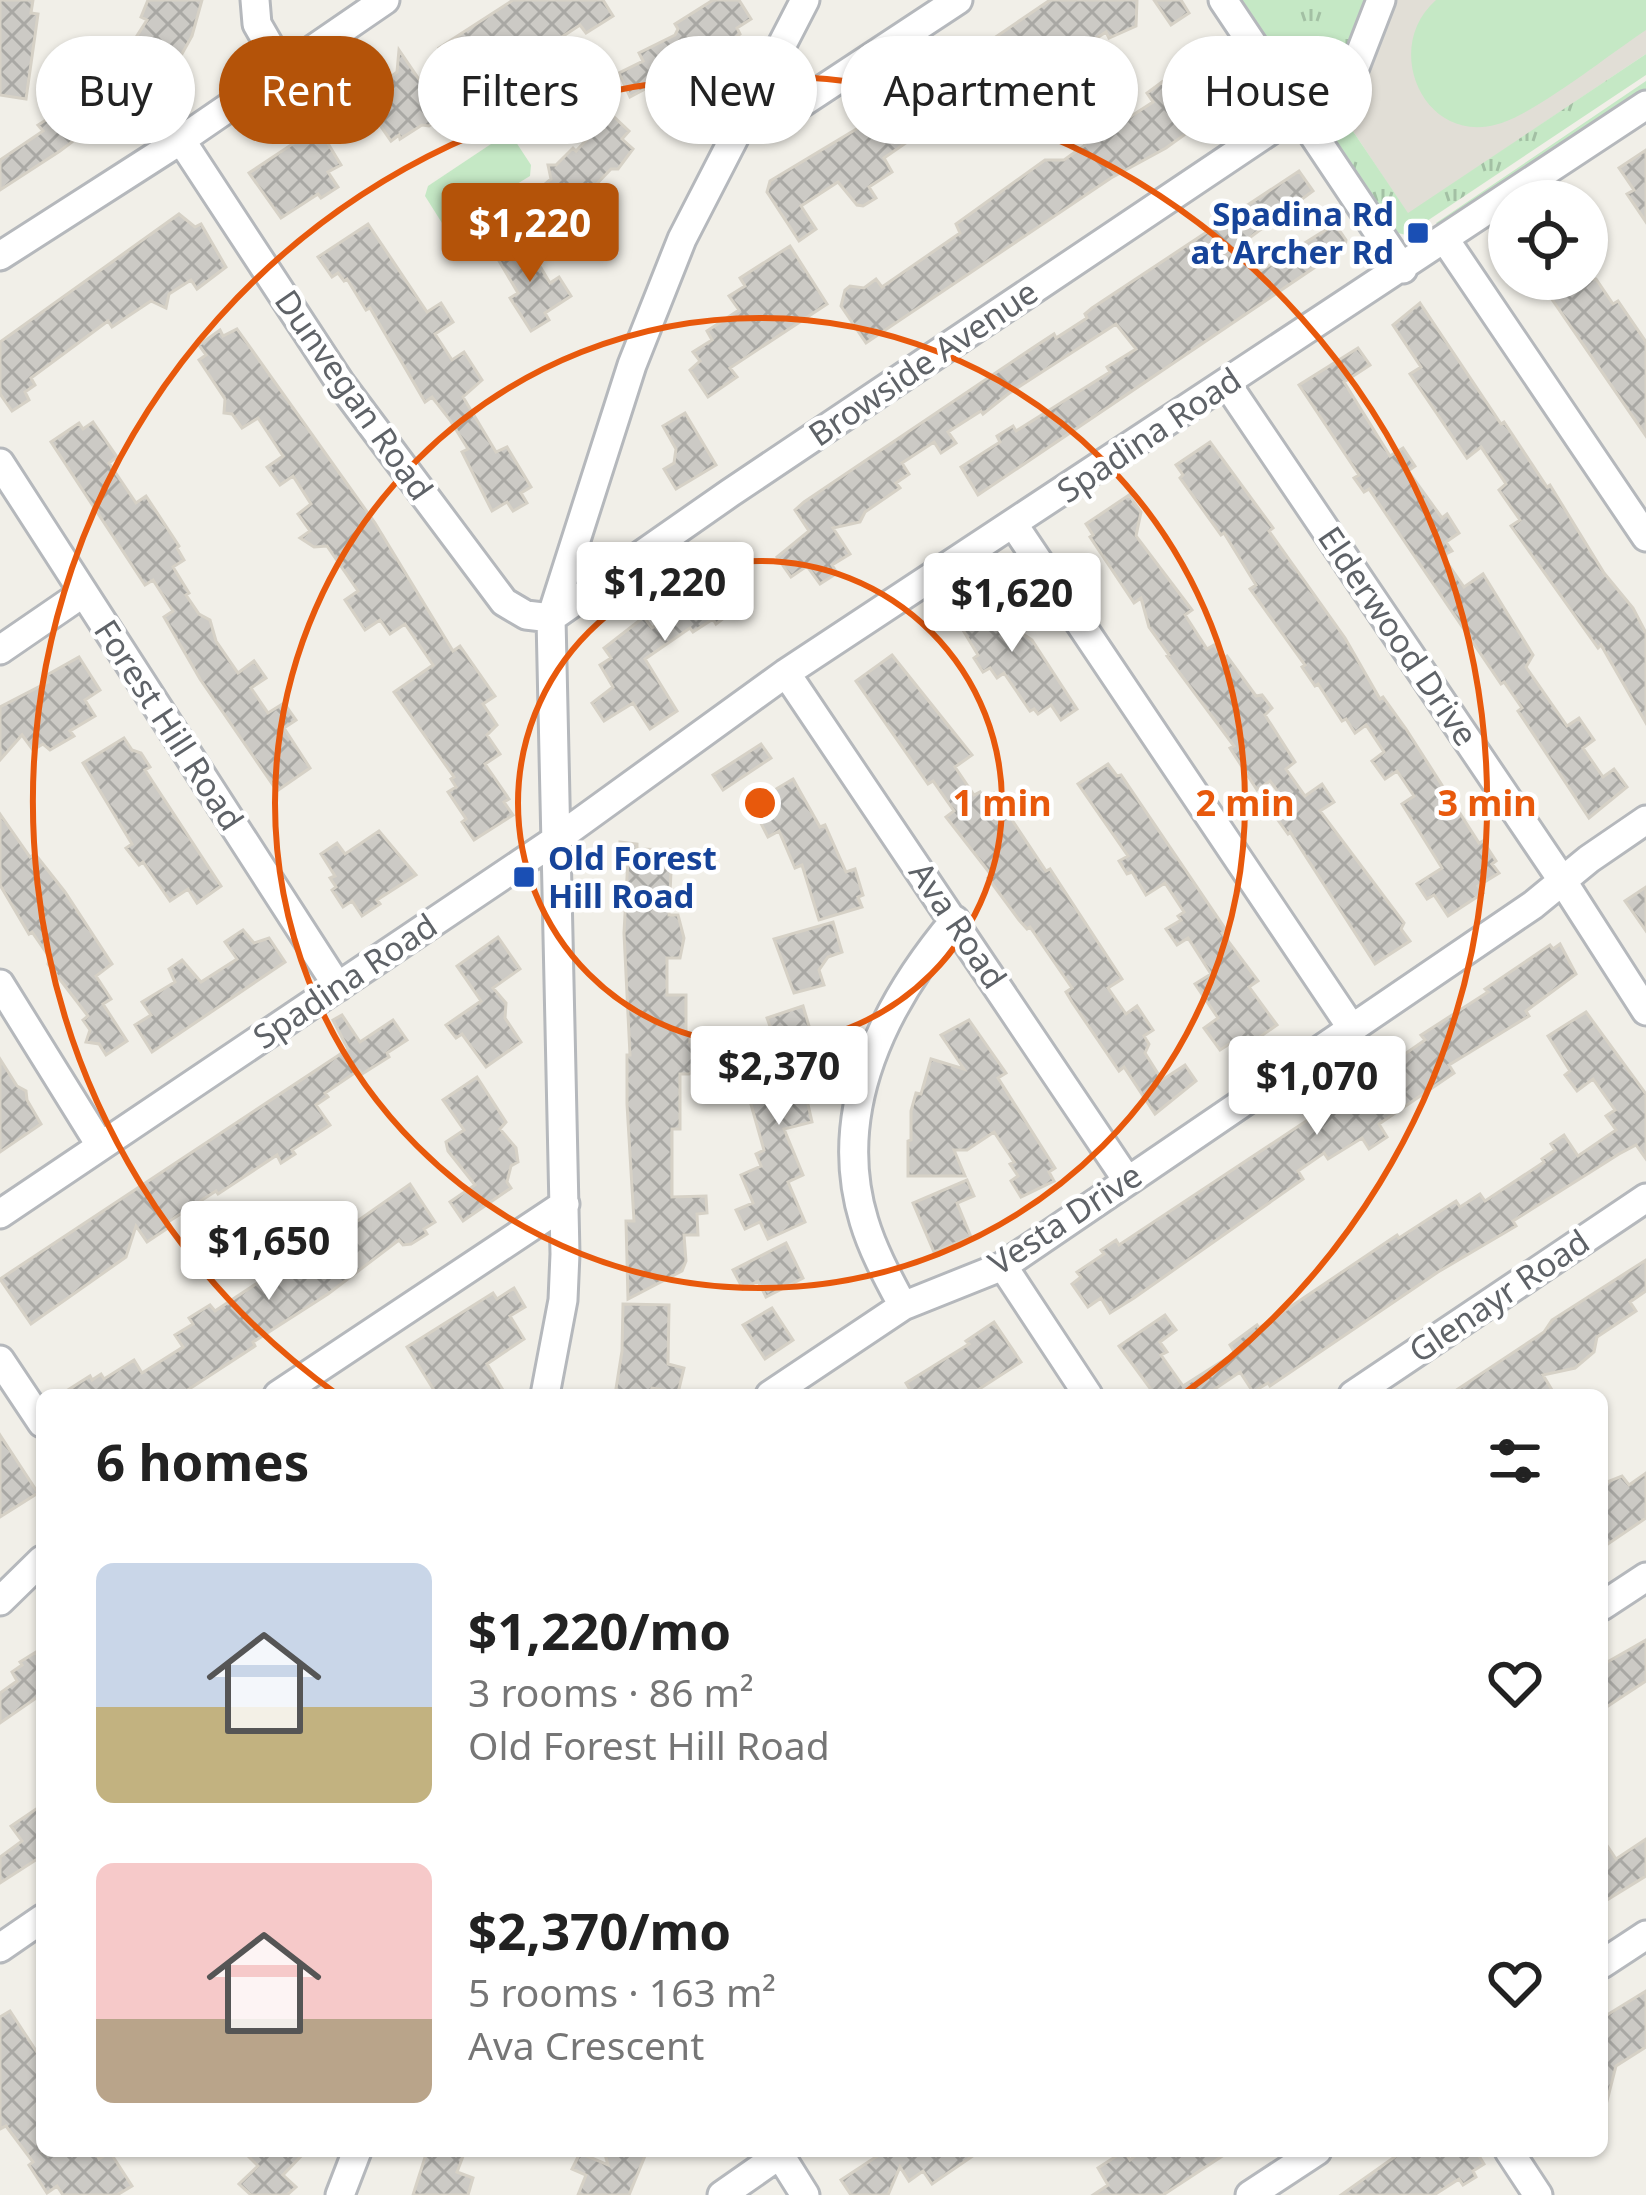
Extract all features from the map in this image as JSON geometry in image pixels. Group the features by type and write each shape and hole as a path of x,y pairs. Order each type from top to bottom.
{"street":[{"path":"255,0 257,24 264,36"},
{"path":"332,36 385,0"},
{"path":"787,36 805,0"},
{"path":"817,93 958,0"},
{"path":"1223,0 1247,36"},
{"name":"Browside Avenue","path":"1366,36 1381,0"},
{"name":"Spadina Road","path":"0,1214 554,841 787,673 1646,105"},
{"path":"0,256 175,144"},
{"name":"Dunvegan Road","path":"184,144 340,384 504,602 526,615 551,618"},
{"path":"545,1389 563,1300 565,1204 551,618 632,365 682,239 732,144"},
{"name":"Browside Avenue","path":"551,618 1251,144"},
{"path":"1318,144 1403,269"},
{"path":"1446,241 1646,537"},
{"name":"Elderwood Drive","path":"1227,384 1646,1011"},
{"name":"Forest Hill Road","path":"0,463 338,987"},
{"path":"1014,525 1351,1027"},
{"path":"0,650 83,593"},
{"name":"Ava Road","path":"787,673 1127,1180"},
{"name":"Vesta Drive","path":"779,1389 903,1306 1003,1266 1533,904 1646,820"},
{"path":"903,1306 864,1221 856,1186 854,1115 867,1064 891,1014 924,957 955,920"},
{"path":"0,984 100,1145"},
{"name":"Glenayr Road","path":"1362,1389 1646,1198"},
{"path":"287,1389 565,1204"},
{"path":"1003,1266 1084,1389"},
{"path":"0,1360 36,1414"},
{"path":"0,1601 36,1566"},
{"path":"1608,1602 1646,1576"},
{"path":"0,1948 36,1923"},
{"path":"1608,1960 1646,1935"},
{"path":"340,2195 355,2157"},
{"path":"722,2195 776,2157"},
{"path":"784,2157 806,2195"},
{"path":"1250,2195 1308,2157"},
{"path":"1513,2157 1538,2195"}],"shaded area":[{"path":"1266,0 1646,0 1646,54 1408,214 1362,144 1372,144 1372,36 1290,36"}],"green space":[{"path":"1242,0 1366,0 1351,36 1266,36"},
{"path":"1436,0 1646,0 1646,30 1532,108 1498,124 1472,127 1449,121 1431,107 1412,66 1412,43 1420,20"},
{"path":"1646,54 1646,75 1406,235 1391,224 1338,144 1362,144 1408,213"},
{"path":"1646,81 1646,89 1510,180 1500,180"},
{"path":"491,144 517,144 531,165 530,176 452,224 442,223 425,196 428,186"},
{"path":"1488,188 1488,194 1439,227 1436,223"}],"building":[{"path":"0,0 33,0 31,13 38,14 26,99 0,95"},
{"path":"148,0 202,0 192,36 137,36 147,20 141,17"},
{"path":"513,0 603,0 613,16 586,33 580,25 563,36 458,36"},
{"path":"713,0 739,0 751,19 737,28 737,36 673,36 678,29 675,24"},
{"path":"1050,0 1137,0 1136,26 1114,36 1106,32 1100,36 997,36"},
{"path":"1154,0 1181,0 1189,13 1171,25"},
{"path":"399,50 418,78 418,128 400,139 399,135 394,139"},
{"path":"645,50 645,89 630,97 621,72 643,61 639,53"},
{"path":"1162,82 1162,144 1172,144 1111,178 866,343 841,306 845,290 864,288 876,279 882,287 960,233 956,224 1045,160 1064,160 1084,144 1138,144 1138,112 1153,102 1147,93"},
{"path":"621,123 629,131 622,139 633,149 618,169 611,169 590,191 615,229 595,243 545,184 551,179 548,165 556,165 573,148 576,151 583,144 621,144"},
{"path":"36,136 36,144 69,144 0,190 0,160"},
{"path":"841,138 841,144 904,144 884,158 892,172 869,187 876,198 863,206 838,182 801,206 816,229 799,241 767,192 770,181"},
{"path":"292,144 328,144 341,165 328,172 338,187 281,218 249,173"},
{"path":"1646,150 1646,222 1627,194 1634,190 1619,168"},
{"path":"1299,171 1313,191 1241,244 1260,271 1335,224 1346,240 1345,247 978,495 961,467 1000,442 997,436 1013,426 1016,431 1110,372 1107,367 1136,349 1116,324 983,414 948,432 956,443 941,453 934,442 902,463 909,474 896,483 900,488 865,512 860,522 833,528 850,554 832,565 837,573 820,584 807,566 791,577 777,557 809,531 795,510 804,502 1037,345 1087,318 1092,308"},
{"path":"179,214 195,227 201,224 226,267 197,289 191,280 169,294 166,308 151,301 112,327 108,321 31,378 35,385 25,392 29,400 12,411 0,394 0,342"},
{"path":"368,224 427,312 441,303 453,322 435,334 452,360 464,352 482,380 463,397 496,452 507,447 531,487 521,493 527,503 513,511 507,502 492,511 462,452 468,449 450,420 432,397 425,402 370,308 366,310 347,279 338,273 332,277 318,257"},
{"path":"512,236 535,271 541,268 550,283 559,277 571,296 545,313 549,320 531,331 510,298 518,293 492,249"},
{"path":"790,246 827,304 730,368 737,377 708,397 690,370 700,361 693,352 712,340 707,331 739,310 729,296 745,286 740,278"},
{"path":"1608,297 1613,304 1618,301 1646,342 1646,436 1552,300"},
{"path":"1420,303 1501,424 1550,485 1604,573 1633,608 1646,633 1646,723 1601,645 1598,648 1511,526 1520,520 1499,490 1506,484 1481,447 1467,458 1410,374 1421,367 1393,325"},
{"path":"237,329 375,523 453,651 460,646 495,696 483,704 497,725 487,735 500,754 485,764 509,799 504,802 513,815 474,840 448,792 456,787 454,777 394,692 433,665 405,624 390,634 380,620 365,630 345,600 358,591 327,546 314,547 300,538 310,531 298,514 311,504 293,476 280,485 267,467 283,456 258,418 242,428 232,414 224,413 225,399 199,360 206,355 199,345 220,330 223,336"},
{"path":"1358,348 1370,365 1344,382 1390,456 1403,448 1415,466 1408,471 1459,533 1446,542 1452,551 1446,554 1446,561 1464,587 1483,574 1533,655 1526,667 1567,726 1579,718 1594,740 1583,748 1603,777 1614,769 1627,787 1589,818 1518,711 1522,708 1369,489 1364,492 1354,478 1359,475 1299,385"},
{"path":"685,413 716,465 676,489 664,469 674,463 676,449 663,426"},
{"path":"93,422 117,457 109,463 136,503 146,496 179,546 184,560 173,567 199,614 210,620 216,641 238,673 254,661 266,678 251,688 268,713 284,703 296,720 284,728 310,768 277,791 200,679 164,617 173,611 153,580 145,585 51,442 79,423 83,429"},
{"path":"1210,442 1273,528 1269,531 1345,638 1380,699 1406,729 1479,843 1483,841 1496,861 1492,864 1499,873 1478,886 1483,893 1448,916 1434,895 1427,899 1417,884 1442,868 1402,804 1414,796 1397,771 1385,779 1372,761 1384,752 1366,725 1355,733 1315,686 1250,589 1256,585 1224,533 1180,478 1183,475 1176,465"},
{"path":"1129,495 1141,512 1136,536 1192,610 1185,615 1207,649 1214,645 1227,656 1256,696 1262,695 1272,708 1265,715 1295,762 1286,769 1305,796 1322,784 1334,802 1320,811 1404,923 1401,929 1410,941 1375,964 1278,820 1292,810 1270,781 1257,790 1230,748 1234,746 1149,627 1141,598 1134,603 1090,537 1086,524"},
{"path":"720,555 726,565 747,571 743,590 749,599 716,624 713,619 693,632 690,628 645,659 677,711 650,729 633,703 604,721 592,703 613,687 600,665 611,658 604,648 644,617 652,628 678,610 676,606 700,590 695,583 707,575 701,567"},
{"path":"990,588 1015,618 1007,623 1032,640 1077,709 1061,720 1051,705 1038,714 1030,711 1004,673 997,678 990,668 983,672 974,658 978,655 955,617"},
{"path":"892,655 972,755 955,767 974,795 980,792 985,799 994,793 1122,979 1108,988 1126,1014 1137,1006 1153,1030 1144,1036 1149,1044 1145,1053 1162,1080 1185,1065 1196,1081 1155,1114 1072,1002 1066,992 1072,988 1030,927 1019,920 946,817 954,811 933,781 928,784 856,681"},
{"path":"79,657 100,690 85,700 95,716 50,750 43,744 33,750 22,735 0,760 0,707 48,682 45,676"},
{"path":"124,738 132,750 141,753 150,767 145,770 221,886 197,903 188,889 170,901 143,862 139,865 126,848 132,844 83,763"},
{"path":"761,744 771,758 723,790 713,775"},
{"path":"1108,764 1121,775 1258,981 1249,987 1277,1025 1241,1050 1234,1041 1220,1050 1204,1028 1218,1018 1195,984 1211,974 1188,938 1177,945 1166,929 1181,920 1178,916 1184,912 1165,883 1146,895 1132,872 1127,874 1119,861 1128,856 1078,784"},
{"path":"793,779 820,827 825,825 846,872 855,869 862,907 819,920 802,865 795,868 779,831 768,837 751,804"},
{"path":"0,814 30,857 35,854 65,892 112,964 96,976 111,999 103,1004 127,1041 106,1055 99,1044 86,1042 90,1030 83,1020 88,1016 48,964 50,958 29,934 0,885"},
{"path":"379,831 416,875 377,900 380,904 362,916 352,901 343,907 332,890 336,887 330,878 335,876 321,854 337,843 345,854"},
{"path":"620,842 637,844 637,849 672,850 669,915 678,915 684,938 680,958 667,958 667,995 686,995 686,1033 694,1042 698,1066 689,1074 680,1074 680,1129 672,1129 672,1197 706,1196 707,1213 697,1214 698,1235 684,1235 682,1271 628,1299 626,1221 634,1221 624,933 628,859 620,859"},
{"path":"1646,887 1646,931 1625,901"},
{"path":"833,922 842,952 828,957 819,970 824,985 794,993 774,939"},
{"path":"243,930 254,943 269,938 285,962 152,1052 135,1025 151,1015 142,1002 175,982 169,969 182,960 201,982 237,959 225,942"},
{"path":"498,937 520,969 493,988 506,1003 505,1018 521,1042 486,1067 462,1034 456,1038 446,1025 481,1001 457,966"},
{"path":"1560,944 1576,974 1526,1011 1529,1016 1449,1065 1454,1073 1379,1124 1387,1137 1369,1149 1362,1138 1328,1159 1324,1153 1298,1171 1303,1179 1134,1298 1110,1313 1101,1298 1088,1307 1072,1284 1081,1277 1077,1272 1104,1254 1101,1250 1116,1240 1119,1245 1350,1092 1425,1040 1421,1035 1488,992 1485,989 1550,945 1553,949"},
{"path":"803,1006 815,1046 796,1052 812,1122 784,1129 803,1175 788,1182 805,1222 768,1239 760,1222 745,1229 736,1210 753,1203 741,1175 761,1166 756,1154 764,1150 748,1094 774,1087 760,1045 775,1040 767,1018"},
{"path":"1586,1012 1646,1094 1646,1159 1636,1145 1619,1154 1270,1386 1251,1389 1240,1372 1215,1389 1151,1389 1119,1346 1165,1315 1176,1330 1160,1342 1167,1352 1161,1355 1183,1386 1235,1353 1230,1345 1257,1325 1259,1328 1397,1235 1456,1201 1460,1207 1480,1194 1485,1201 1544,1162 1555,1150 1551,1144 1564,1135 1578,1156 1616,1130 1606,1116 1615,1110 1593,1079 1577,1091 1548,1036"},
{"path":"342,1015 360,1042 393,1020 407,1040 387,1053 389,1057 325,1093 328,1097 316,1105 330,1125 292,1150 295,1154 281,1163 277,1155 218,1194 216,1191 168,1222 168,1228 147,1242 136,1226 126,1257 31,1324 0,1279 348,1049 333,1020"},
{"path":"969,1020 1006,1073 998,1078 1055,1168 1049,1172 1054,1181 1021,1197 1011,1181 1018,1176 1010,1164 1014,1162 994,1132 967,1150 954,1150 965,1176 908,1176 916,1093 921,1094 931,1059 964,1069 941,1035"},
{"path":"0,1059 17,1086 26,1091 41,1124 0,1152"},
{"path":"477,1077 506,1122 500,1129 516,1148 518,1162 511,1166 507,1182 511,1188 463,1221 450,1202 475,1185 448,1151 446,1142 464,1130 443,1100"},
{"path":"967,1180 974,1196 957,1203 971,1237 934,1252 913,1203"},
{"path":"410,1184 435,1222 424,1229 427,1234 411,1244 399,1240 189,1389 69,1389 90,1376 92,1380 101,1374 104,1379 134,1360 142,1373 183,1347 175,1335 193,1324 189,1318 210,1305 215,1311 274,1272 271,1268 293,1253 299,1262"},
{"path":"786,1243 803,1278 766,1297 758,1281 743,1289 733,1270"},
{"path":"1646,1260 1646,1291 1630,1302 1636,1311 1597,1337 1594,1352 1575,1368 1543,1375 1551,1389 1458,1389 1544,1332 1552,1320"},
{"path":"514,1288 525,1307 510,1316 524,1339 487,1364 502,1389 433,1389 407,1347 493,1293 497,1299"},
{"path":"623,1304 669,1305 668,1364 684,1368 679,1389 616,1389"},
{"path":"772,1308 793,1340 765,1359 743,1325"},
{"path":"994,1322 1021,1362 979,1389 910,1389 906,1383 969,1344 966,1341"},
{"path":"0,1435 36,1494 0,1517"},
{"path":"1646,1473 1646,1518 1608,1544 1608,1482 1622,1476 1629,1485"},
{"path":"1646,1640 1646,1681 1608,1706 1608,1662"},
{"path":"36,1652 36,1698 0,1723 0,1693 17,1681 12,1672"},
{"path":"36,1809 36,1860 0,1883 0,1857 22,1841 11,1826"},
{"path":"1646,1839 1646,1876 1608,1899 1608,1847 1616,1859"},
{"path":"1646,1991 1646,2047 1616,2066 1608,2097 1608,2014"},
{"path":"10,2011 36,2051 36,2157 113,2157 132,2186 117,2195 63,2195 57,2186 47,2193 29,2165 33,2162 6,2126 0,2129 0,2017"},
{"path":"249,2157 300,2157 283,2175 296,2187 287,2195 251,2195 239,2184 258,2166"},
{"path":"425,2157 463,2157 457,2172 473,2178 468,2195 413,2195"},
{"path":"578,2157 608,2165 606,2157 645,2157 629,2195 578,2195 586,2175 572,2169"},
{"path":"876,2157 971,2157 932,2184 923,2171 909,2181 900,2167 888,2195 851,2195 841,2180"},
{"path":"1115,2157 1221,2157 1163,2195 1093,2195 1108,2185 1098,2168"},
{"path":"1395,2157 1480,2157 1484,2164 1473,2171 1476,2177 1463,2185 1459,2179 1434,2195 1341,2195"}],"place":[{"name":"Spadina Rd at Archer Rd","path":"1418,233"},
{"name":"Old Forest Hill Road","path":"524,877"}]}
